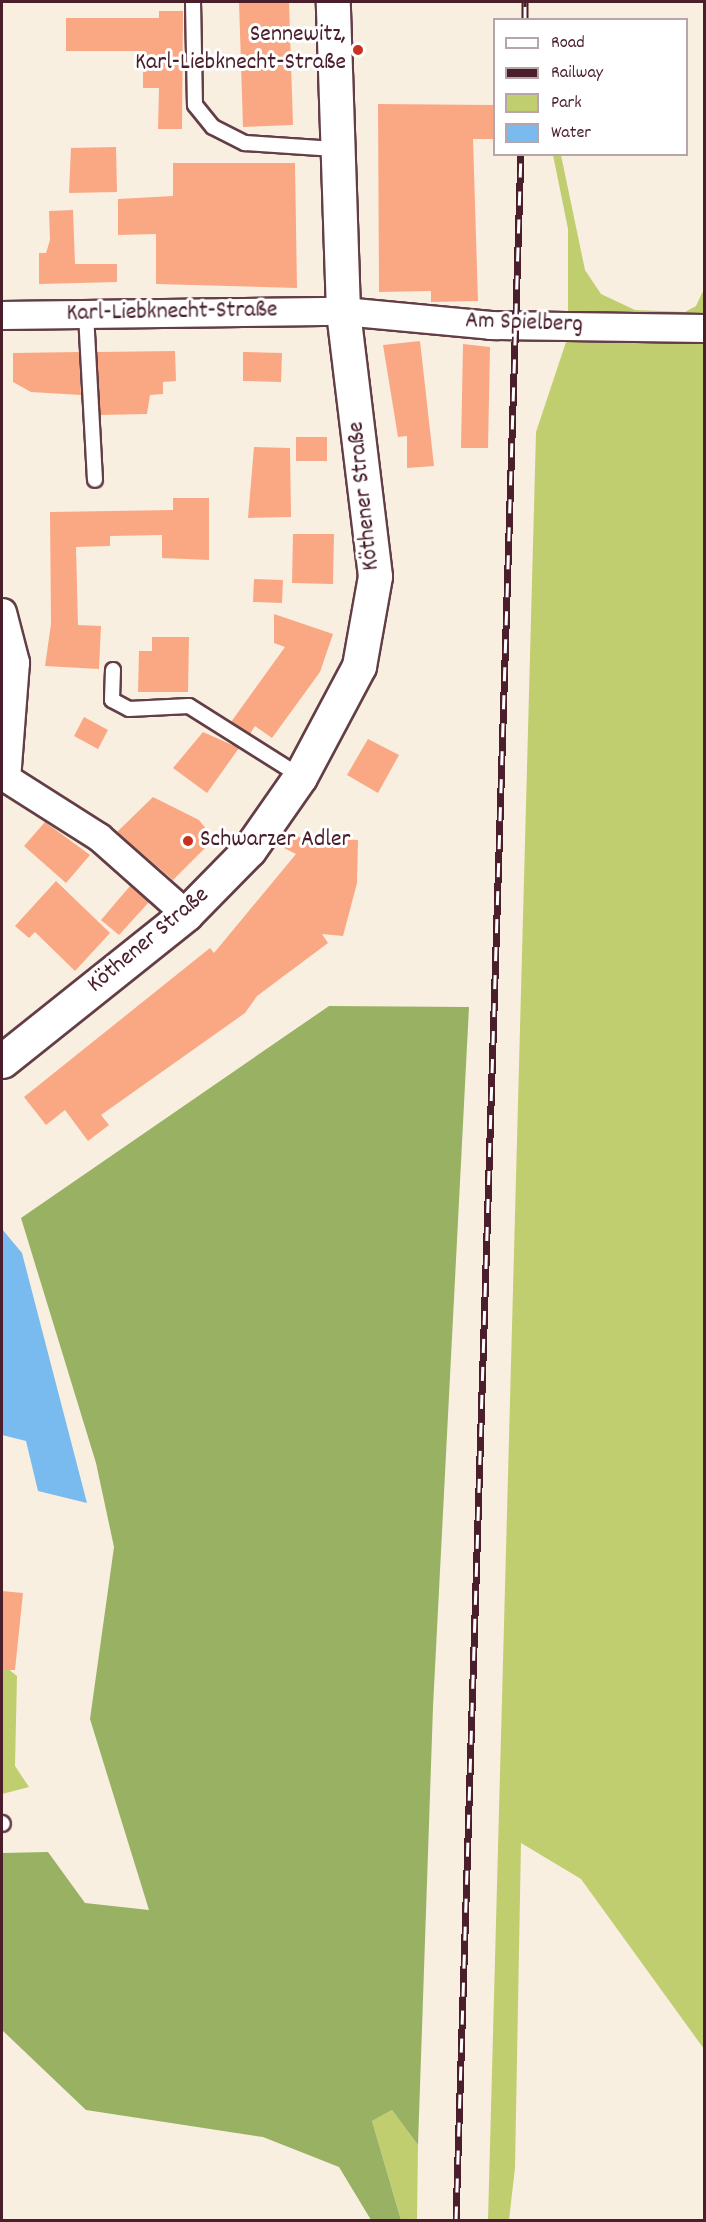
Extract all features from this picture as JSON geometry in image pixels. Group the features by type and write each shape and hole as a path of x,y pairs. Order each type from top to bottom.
{"main road":[{"name":"Köthener Straße","path":"2,1061 186,914 249,850 300,777 359,666 375,576 344,311 335,149 333,2"}],"street":[{"name":"Karl-Liebknecht-Straße","path":"2,315 344,311"},
{"name":"Am Spielberg","path":"344,311 515,327 705,328"},
{"path":"2,612 15,662 6,778 99,837 186,914"}],"lane":[{"path":"193,2 195,105 213,128 245,143 335,149"},
{"path":"86,314 95,480"},
{"path":"113,670 112,700 129,709 189,706 300,777"}],"green space":[{"path":"553,156 561,156 585,270 601,294 635,310 685,312 696,306 704,289 704,323 568,320 568,229"},
{"path":"567,339 704,339 704,2049 581,1879 521,1843 515,2168 509,2220 488,2220 536,432"},
{"path":"329,1006 469,1007 433,1707 418,2145 392,2110 372,2121 401,2220 371,2220 339,2167 263,2137 86,2110 2,2030 2,1853 48,1852 85,1903 149,1910 90,1719 114,1547 96,1463 21,1218"},
{"path":"2,1664 17,1676 15,1766 29,1787 2,1794"},
{"path":"392,2110 418,2145 417,2220 401,2220 372,2121"}],"water":[{"path":"2,1229 22,1253 87,1503 38,1491 26,1441 2,1435"}],"building":[{"path":"239,2 289,2 293,125 243,127"},
{"path":"159,11 183,11 182,129 158,129 159,88 143,88 143,51 66,51 66,18 159,18"},
{"path":"378,104 493,105 493,139 473,139 478,301 431,302 431,291 379,292"},
{"path":"116,147 117,192 69,193 71,148"},
{"path":"173,163 295,163 297,288 156,284 156,234 118,235 118,199 173,196"},
{"path":"73,210 75,264 117,264 117,282 39,284 39,253 46,253 50,240 49,211"},
{"path":"420,341 434,466 407,468 407,436 398,437 383,345"},
{"path":"463,344 490,347 488,448 461,448"},
{"path":"175,351 176,381 163,382 163,394 150,395 147,414 100,415 97,352"},
{"path":"79,352 81,395 31,392 13,382 13,353"},
{"path":"243,352 282,353 281,382 243,381"},
{"path":"296,437 327,437 327,461 296,461"},
{"path":"254,447 290,448 291,517 248,518"},
{"path":"173,498 209,498 209,560 162,558 162,535 110,536 110,546 76,547 78,625 101,626 99,669 45,666 51,624 50,512 173,510"},
{"path":"293,534 334,534 333,584 292,583"},
{"path":"254,579 283,580 282,603 253,602"},
{"path":"274,614 333,634 320,672 272,738 255,726 250,734 231,722 285,647 274,643"},
{"path":"152,637 189,637 188,692 138,692 139,651 152,651"},
{"path":"84,717 108,730 98,749 74,736"},
{"path":"203,732 239,748 207,793 173,768"},
{"path":"368,739 399,755 378,793 347,775"},
{"path":"153,797 199,820 214,839 173,880 117,832"},
{"path":"45,822 90,855 66,883 24,846"},
{"path":"282,836 358,840 357,883 343,936 322,934 328,943 257,996 245,1013 101,1115 109,1125 88,1141 65,1110 46,1125 24,1097 210,948 214,953 296,854 276,844"},
{"path":"56,881 110,933 75,971 35,932 29,938 15,926"},
{"path":"130,886 149,902 119,935 101,920"},
{"path":"2,1591 23,1593 15,1670 2,1670"}],"railway":[{"path":"525,2 525,18"},
{"path":"456,2220 521,156"}],"place":[{"name":"Sennewitz, Karl-Liebknecht-Straße","path":"358,50"},
{"name":"Schwarzer Adler","path":"188,841"}]}
